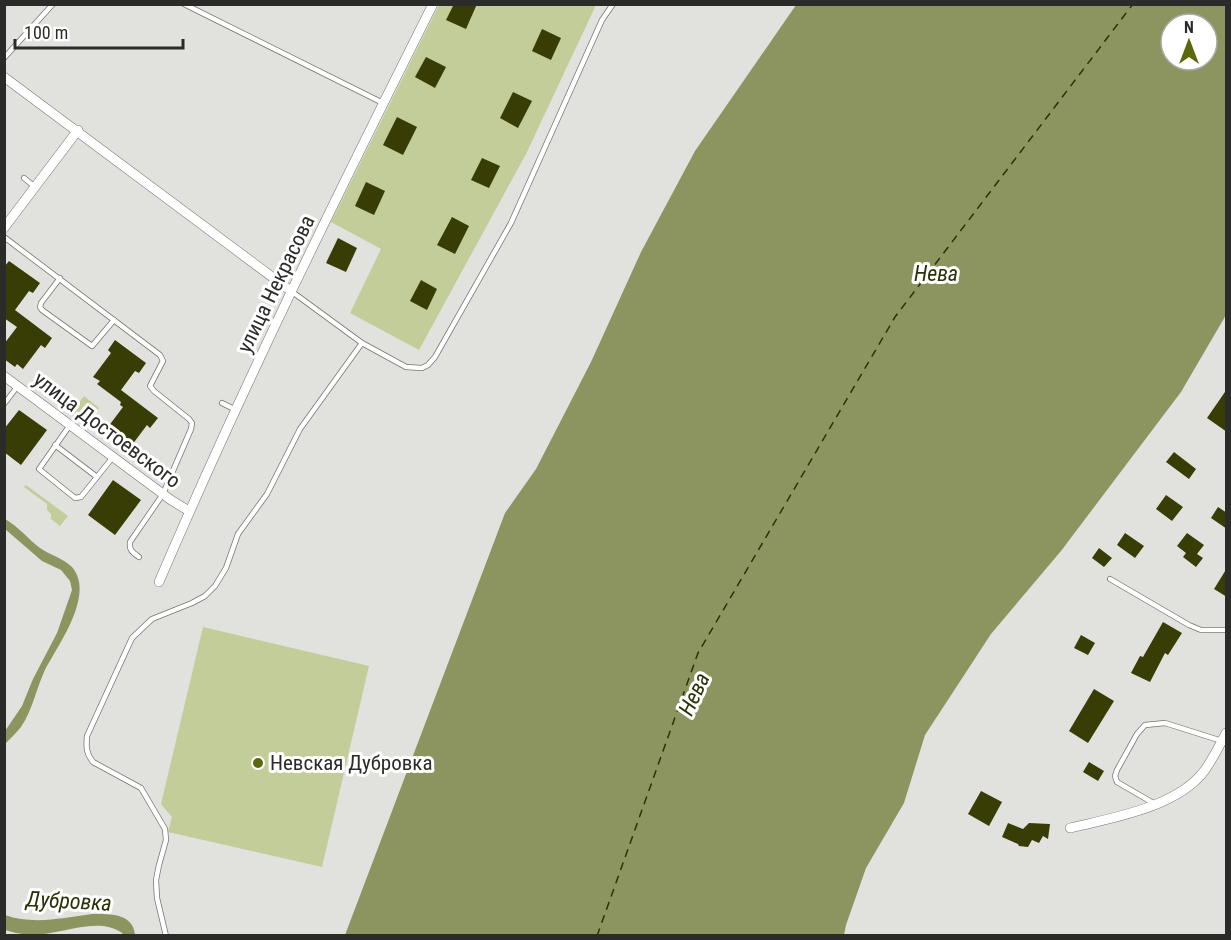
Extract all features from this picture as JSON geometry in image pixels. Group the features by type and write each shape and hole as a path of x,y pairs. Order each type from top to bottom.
{"street":[{"name":"улица Некрасова","path":"159,582 189,511 291,291 433,4"},
{"path":"4,76 291,291"},
{"path":"4,228 78,130"},
{"name":"улица Достоевского","path":"4,376 189,511"},
{"path":"1070,828 1156,804 1190,785 1204,771 1224,737"}],"lane":[{"path":"4,58 53,4"},
{"path":"184,4 384,103"},
{"path":"291,291 362,342 406,367 422,368 428,365 435,357 511,223 602,20 613,4"},
{"path":"24,178 35,187"},
{"path":"4,237 160,355 163,361 150,386 154,392 189,418 192,423 163,494 130,542 131,551 139,557"},
{"path":"60,278 41,303 42,310 92,346 114,320"},
{"path":"166,936 157,898 156,880 166,840 165,830 141,788 93,762 88,756 87,736 132,638 152,619 192,603 205,596 215,586 226,568 238,534 267,494 300,429 362,342"},
{"path":"4,404 18,386"},
{"path":"222,403 236,410"},
{"path":"70,425 39,469 58,485 79,499 112,457"},
{"path":"55,446 97,477"},
{"path":"1110,579 1189,625 1201,630 1227,630"},
{"path":"1156,804 1125,788 1117,782 1115,776 1137,734 1145,725 1165,723 1224,737"}],"shaded area":[{"path":"439,5 596,5 526,154 419,350 350,313 381,249 331,222"},
{"path":"84,396 99,408 86,425 70,414"},
{"path":"26,485 68,516 60,526 51,519 47,504 24,487"},
{"name":"Невская Дубровка","path":"203,627 369,666 322,867 168,832 172,817 161,804"}],"water":[{"name":"Нева","path":"796,5 1226,5 1226,315 1181,392 1061,551 991,634 925,735 904,803 866,868 844,935 345,935 505,513 536,469 591,362 641,252 695,151"},
{"path":"5,519 40,548 72,567 78,578 80,592 72,620 44,672 28,714 21,727 5,744 5,731 22,706 57,633 72,590 70,581 61,570 42,561 5,529"},
{"path":"92,914 119,916 130,922 135,935 123,935 111,928 100,926 40,935 5,930 5,915 37,920"}],"building":[{"path":"454,4 477,4 466,29 446,20"},
{"path":"542,29 561,38 551,60 532,51"},
{"path":"426,57 446,67 435,88 415,77"},
{"path":"513,92 532,101 518,128 500,118"},
{"path":"397,117 417,127 403,155 383,145"},
{"path":"482,158 500,166 489,188 471,180"},
{"path":"366,182 385,191 374,215 355,206"},
{"path":"452,217 469,226 455,254 437,245"},
{"path":"338,238 357,248 346,272 326,263"},
{"path":"9,261 40,283 33,293 29,291 15,310 52,338 45,348 41,345 23,369 17,364 15,367 4,359 4,344 17,327 4,318 4,267"},
{"path":"421,280 437,289 427,310 410,301"},
{"path":"115,340 146,363 139,373 135,371 121,390 158,418 150,428 147,425 129,449 123,444 120,447 109,438 111,435 105,431 123,407 120,405 121,402 97,384 100,381 93,377 111,353 108,350"},
{"path":"1227,389 1227,432 1207,418"},
{"path":"19,410 47,430 21,465 4,452 4,429"},
{"path":"1174,452 1196,469 1189,479 1166,462"},
{"path":"113,480 141,500 115,535 88,515"},
{"path":"1166,495 1183,507 1172,521 1156,509"},
{"path":"1218,507 1227,513 1227,529 1211,518"},
{"path":"1125,533 1144,546 1135,558 1117,545"},
{"path":"1187,533 1204,545 1197,554 1203,558 1196,567 1183,557 1186,553 1177,546"},
{"path":"1099,548 1112,558 1104,567 1092,558"},
{"path":"1227,568 1227,597 1214,589"},
{"path":"1163,622 1182,633 1168,655 1165,653 1150,682 1131,673"},
{"path":"1081,635 1095,643 1088,655 1074,648"},
{"path":"1094,689 1114,701 1088,743 1069,731"},
{"path":"1089,762 1104,771 1098,781 1083,772"},
{"path":"981,791 1002,802 989,826 968,814"},
{"path":"1008,823 1023,829 1029,823 1050,824 1048,839 1043,836 1039,843 1032,840 1028,847 1019,846 1002,837"}],"ferry route":[{"path":"597,936 698,653 895,317 1133,4"}],"place":[{"name":"Невская Дубровка","path":"258,763"}],"water label":[{"name":"Дубровка","path":"69,901"}]}
